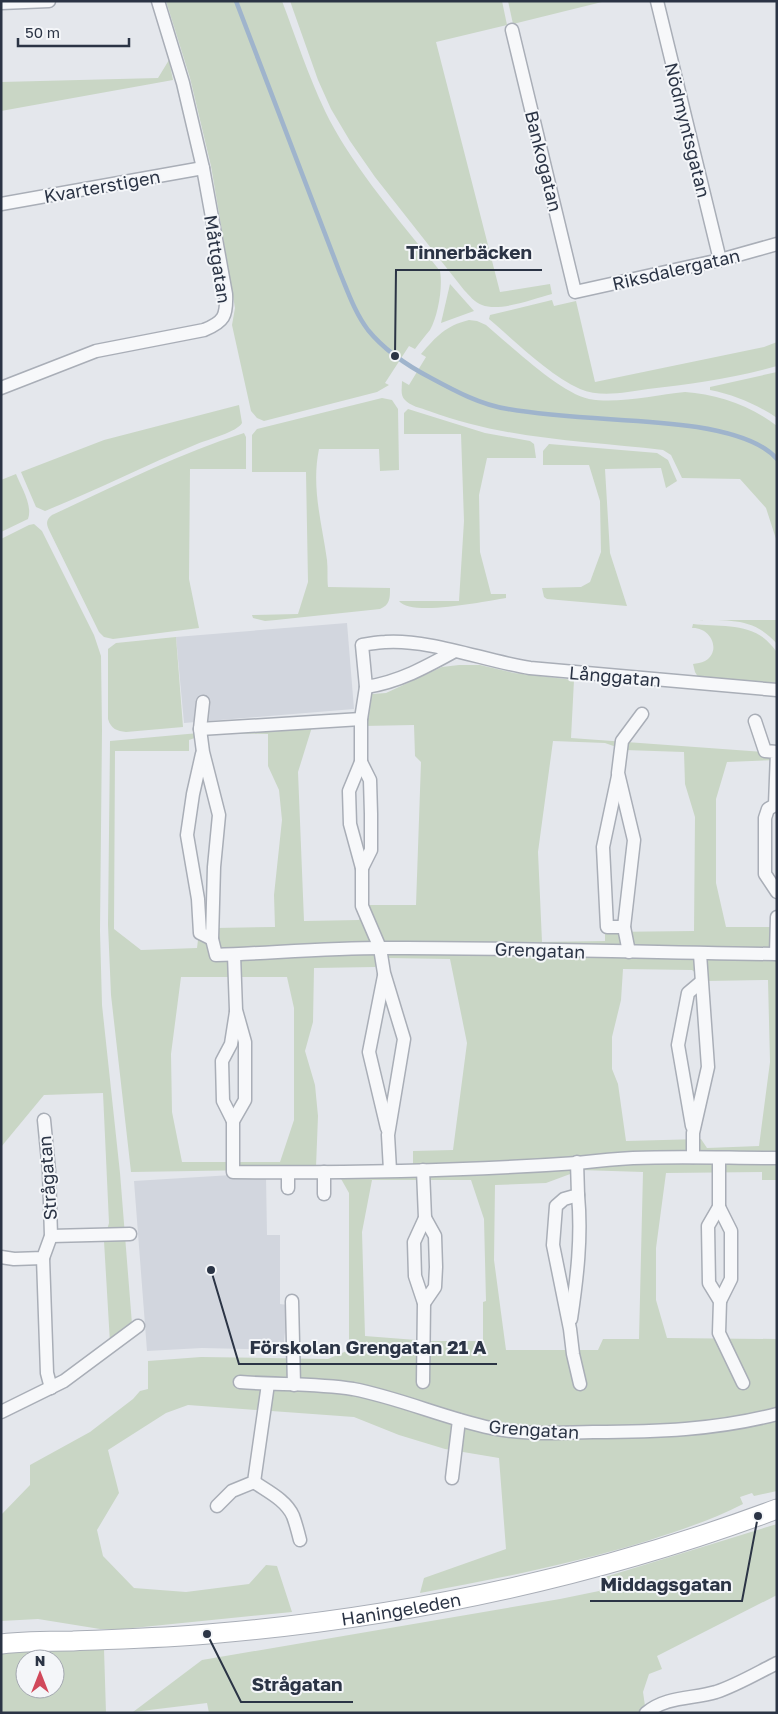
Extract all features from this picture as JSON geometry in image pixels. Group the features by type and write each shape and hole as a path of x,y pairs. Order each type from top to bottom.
{"main road":[{"name":"Haningeleden","path":"5,1643 207,1634 321,1622 418,1606 524,1584 601,1565 705,1534 777,1509"}],"street":[{"path":"1,3 49,1"},
{"name":"Måttgatan","path":"1,388 96,351 204,330 219,323 226,311 226,294 203,168 181,74 158,1"},
{"name":"Nödmyntsgatan","path":"656,1 720,260"},
{"name":"Bankogatan","path":"512,30 575,292"},
{"name":"Kvarterstigen","path":"1,204 203,168"},
{"name":"Riksdalergatan","path":"575,292 720,260 777,244"},
{"name":"Långgatan","path":"380,948 362,906 362,868 350,824 349,791 361,762 361,718 366,687 362,645 386,642 423,644 505,664 530,668 777,690"},
{"path":"366,687 407,676 455,651"},
{"path":"202,752 187,835 198,899 200,933 212,939 214,867 219,815 202,752 200,730 203,702"},
{"name":"Långgatan","path":"624,927 608,928 603,847 618,773 622,741 642,714"},
{"path":"200,730 361,718"},
{"path":"755,721 765,751 777,752 776,806 768,810 765,818 765,874 777,892"},
{"name":"Långgatan","path":"361,762 370,780 371,834 371,850 362,868"},
{"name":"Långgatan","path":"618,773 634,840 624,927 629,952"},
{"path":"353,833 360,837 371,834"},
{"path":"191,866 198,868 214,867"},
{"path":"776,954 777,917"},
{"name":"Grengatan","path":"212,939 216,955 380,948 776,954"},
{"path":"380,948 384,973 404,1038 388,1135"},
{"path":"234,954 236,1010 231,1044 222,1061 223,1101 233,1121 233,1172 288,1173 423,1170 693,1156 777,1158"},
{"path":"693,1133 708,1067 700,954"},
{"path":"384,973 369,1052 388,1135 390,1170"},
{"path":"693,1156 693,1133 678,1045 688,993 701,982"},
{"path":"378,1006 385,1002 394,1005"},
{"path":"233,1121 245,1100 245,1050 242,1028 236,1010"},
{"path":"231,1044 245,1050"},
{"name":"Strågatan","path":"44,1120 51,1236 43,1258 47,1373 51,1388"},
{"path":"720,1158 719,1207 731,1231 731,1279 720,1301 720,1333 743,1383"},
{"path":"570,1329 578,1271 580,1230 577,1162"},
{"path":"423,1170 425,1218 435,1236 436,1267 435,1288 424,1303"},
{"path":"324,1172 324,1194"},
{"path":"288,1173 288,1188"},
{"path":"578,1195 564,1198 556,1206 553,1245 580,1384"},
{"path":"719,1207 708,1226 709,1284 720,1301"},
{"path":"424,1382 424,1303 415,1276 414,1242 425,1218"},
{"name":"Strågatan","path":"51,1236 130,1234"},
{"path":"1,1257 14,1259 43,1258"},
{"path":"292,1301 294,1385"},
{"path":"1,1412 64,1381 138,1326"},
{"name":"Grengatan","path":"240,1382 351,1389 377,1394 459,1420 493,1428 529,1432 659,1432 710,1427 777,1414"},
{"path":"254,1482 268,1384"},
{"path":"452,1478 459,1420"},
{"path":"217,1506 232,1491 254,1482"},
{"path":"254,1482 283,1502 293,1516 300,1540"},
{"path":"646,1713 665,1701 722,1690 777,1663"}],"shaded area":[{"path":"347,623 354,709 184,723 176,637"},
{"path":"232,1175 266,1176 267,1235 280,1235 280,1304 288,1305 283,1350 202,1348 147,1351 134,1181"}],"green space":[{"path":"166,1 282,1 313,84 336,132 378,194 440,271 439,301 430,330 415,349 409,346 385,383 389,385 377,392 264,421 257,418 251,411 232,325 235,308 211,166 190,78"},
{"path":"290,1 502,1 507,25 436,42 500,292 550,284 552,294 517,304 498,307 482,305 472,299 375,177 350,141 331,109 318,80"},
{"path":"508,1 606,1 513,24"},
{"path":"169,60 173,80 1,111 1,82 158,78"},
{"path":"450,284 474,311 441,323"},
{"path":"552,300 554,306 576,301 595,382 764,347 777,342 777,366 681,385 605,394 588,392 556,375 489,319 490,315"},
{"path":"469,320 486,325 521,356 564,388 577,395 589,399 612,400 685,392 697,393 733,402 777,426 777,542 766,508 740,479 682,478 671,455 663,450 544,438 486,428 416,407 407,402 402,394 402,381 409,385 426,357 421,354 442,332 454,325"},
{"path":"777,372 777,418 745,401 710,390 710,387"},
{"path":"382,398 392,400 398,409 399,470 380,471 379,449 319,449 316,478 318,505 327,560 328,587 390,588 388,603 380,609 265,621 253,618 252,615 298,614 308,582 306,472 252,472 252,435 257,429"},
{"path":"239,405 242,423 235,429 45,511 36,507 21,472 104,440"},
{"path":"408,409 485,433 530,441 534,444 536,458 487,458 479,495 480,552 491,594 506,594 506,598 433,608 406,606 399,601 459,601 464,521 461,434 404,434 404,413"},
{"path":"244,433 246,437 246,469 190,469 189,579 199,628 113,639 104,637 99,632 49,530 47,523 49,518 147,471 219,441"},
{"path":"549,444 657,453 668,460 677,481 666,488 661,468 605,469 610,553 627,606 547,599 544,597 542,588 581,587 590,582 601,552 600,501 589,465 543,465 543,451"},
{"path":"16,474 28,502 28,519 1,532 1,480"},
{"path":"34,524 42,531 94,635 101,656 100,931 102,1005 120,1173 132,1324 110,1343 104,1241 109,1223 103,1093 44,1095 1,1147 1,539"},
{"path":"694,620 777,620 777,644 768,635 749,624"},
{"path":"693,624 736,627 746,629 764,638 777,652 777,683 698,677 693,664 704,662 710,657 713,646 709,635 704,631 692,628"},
{"path":"176,637 183,727 126,732 115,729 108,719 108,649 116,643"},
{"path":"480,665 514,673 574,680 571,738 777,753 777,760 727,762 716,799 716,883 726,927 777,927 777,1180 762,1180 762,1172 666,1173 656,1248 656,1300 667,1338 777,1339 777,1491 754,1496 752,1493 740,1497 743,1504 720,1515 672,1533 591,1557 420,1593 424,1578 506,1549 499,1458 445,1449 399,1435 354,1417 188,1405 166,1413 108,1450 119,1493 97,1530 103,1556 134,1588 186,1592 249,1584 266,1565 277,1566 292,1612 123,1629 100,1629 38,1619 1,1621 1,1515 30,1485 30,1465 90,1432 133,1399 140,1391 148,1389 148,1361 201,1357 328,1359 349,1350 349,1193 340,1177 315,1169 131,1172 111,995 108,925 110,741 221,731 365,722 372,694 386,693 442,667","holes":["414,725 415,756 421,762 416,905 367,905 359,920 304,921 298,772 312,727","209,733 268,734 268,766 279,790 282,820 274,895 275,927 216,928 198,940 197,948 141,950 114,929 115,751 189,751 189,740","553,741 605,743 625,750 684,752 685,784 695,817 694,931 605,932 605,941 542,942 538,852","387,958 450,959 467,1043 453,1150 413,1151 413,1164 316,1167 318,1116 315,1085 305,1051 313,1022 314,968 375,967","623,969 692,970 706,981 768,980 770,1062 759,1146 707,1148 701,1139 626,1141 618,1084 612,1069 612,1037 621,1000","181,977 287,977 294,1008 294,1120 280,1162 182,1162 172,1112 171,1054","581,1170 643,1172 639,1339 603,1339 598,1350 506,1350 494,1260 495,1185 546,1183","372,1180 471,1180 484,1219 486,1301 483,1302 483,1341 429,1341 365,1336 362,1232"]},
{"path":"777,1524 777,1595 657,1656 662,1669 649,1674 643,1692 646,1713 209,1713 207,1703 133,1712 202,1660 599,1591 605,1577"},
{"path":"104,1649 106,1713 1,1713 1,1653 15,1652 15,1699 65,1699 65,1651"}],"waterway":[{"path":"236,1 352,302 368,330 389,351 440,383 468,397 498,407 532,413 674,424 707,429 751,441 770,452 777,459"}],"place":[{"name":"Tinnerbäcken","path":"395,356"},
{"name":"Förskolan Grengatan 21 A","path":"211,1270"},
{"name":"Middagsgatan","path":"758,1516"},
{"name":"Strågatan","path":"207,1634"}]}
